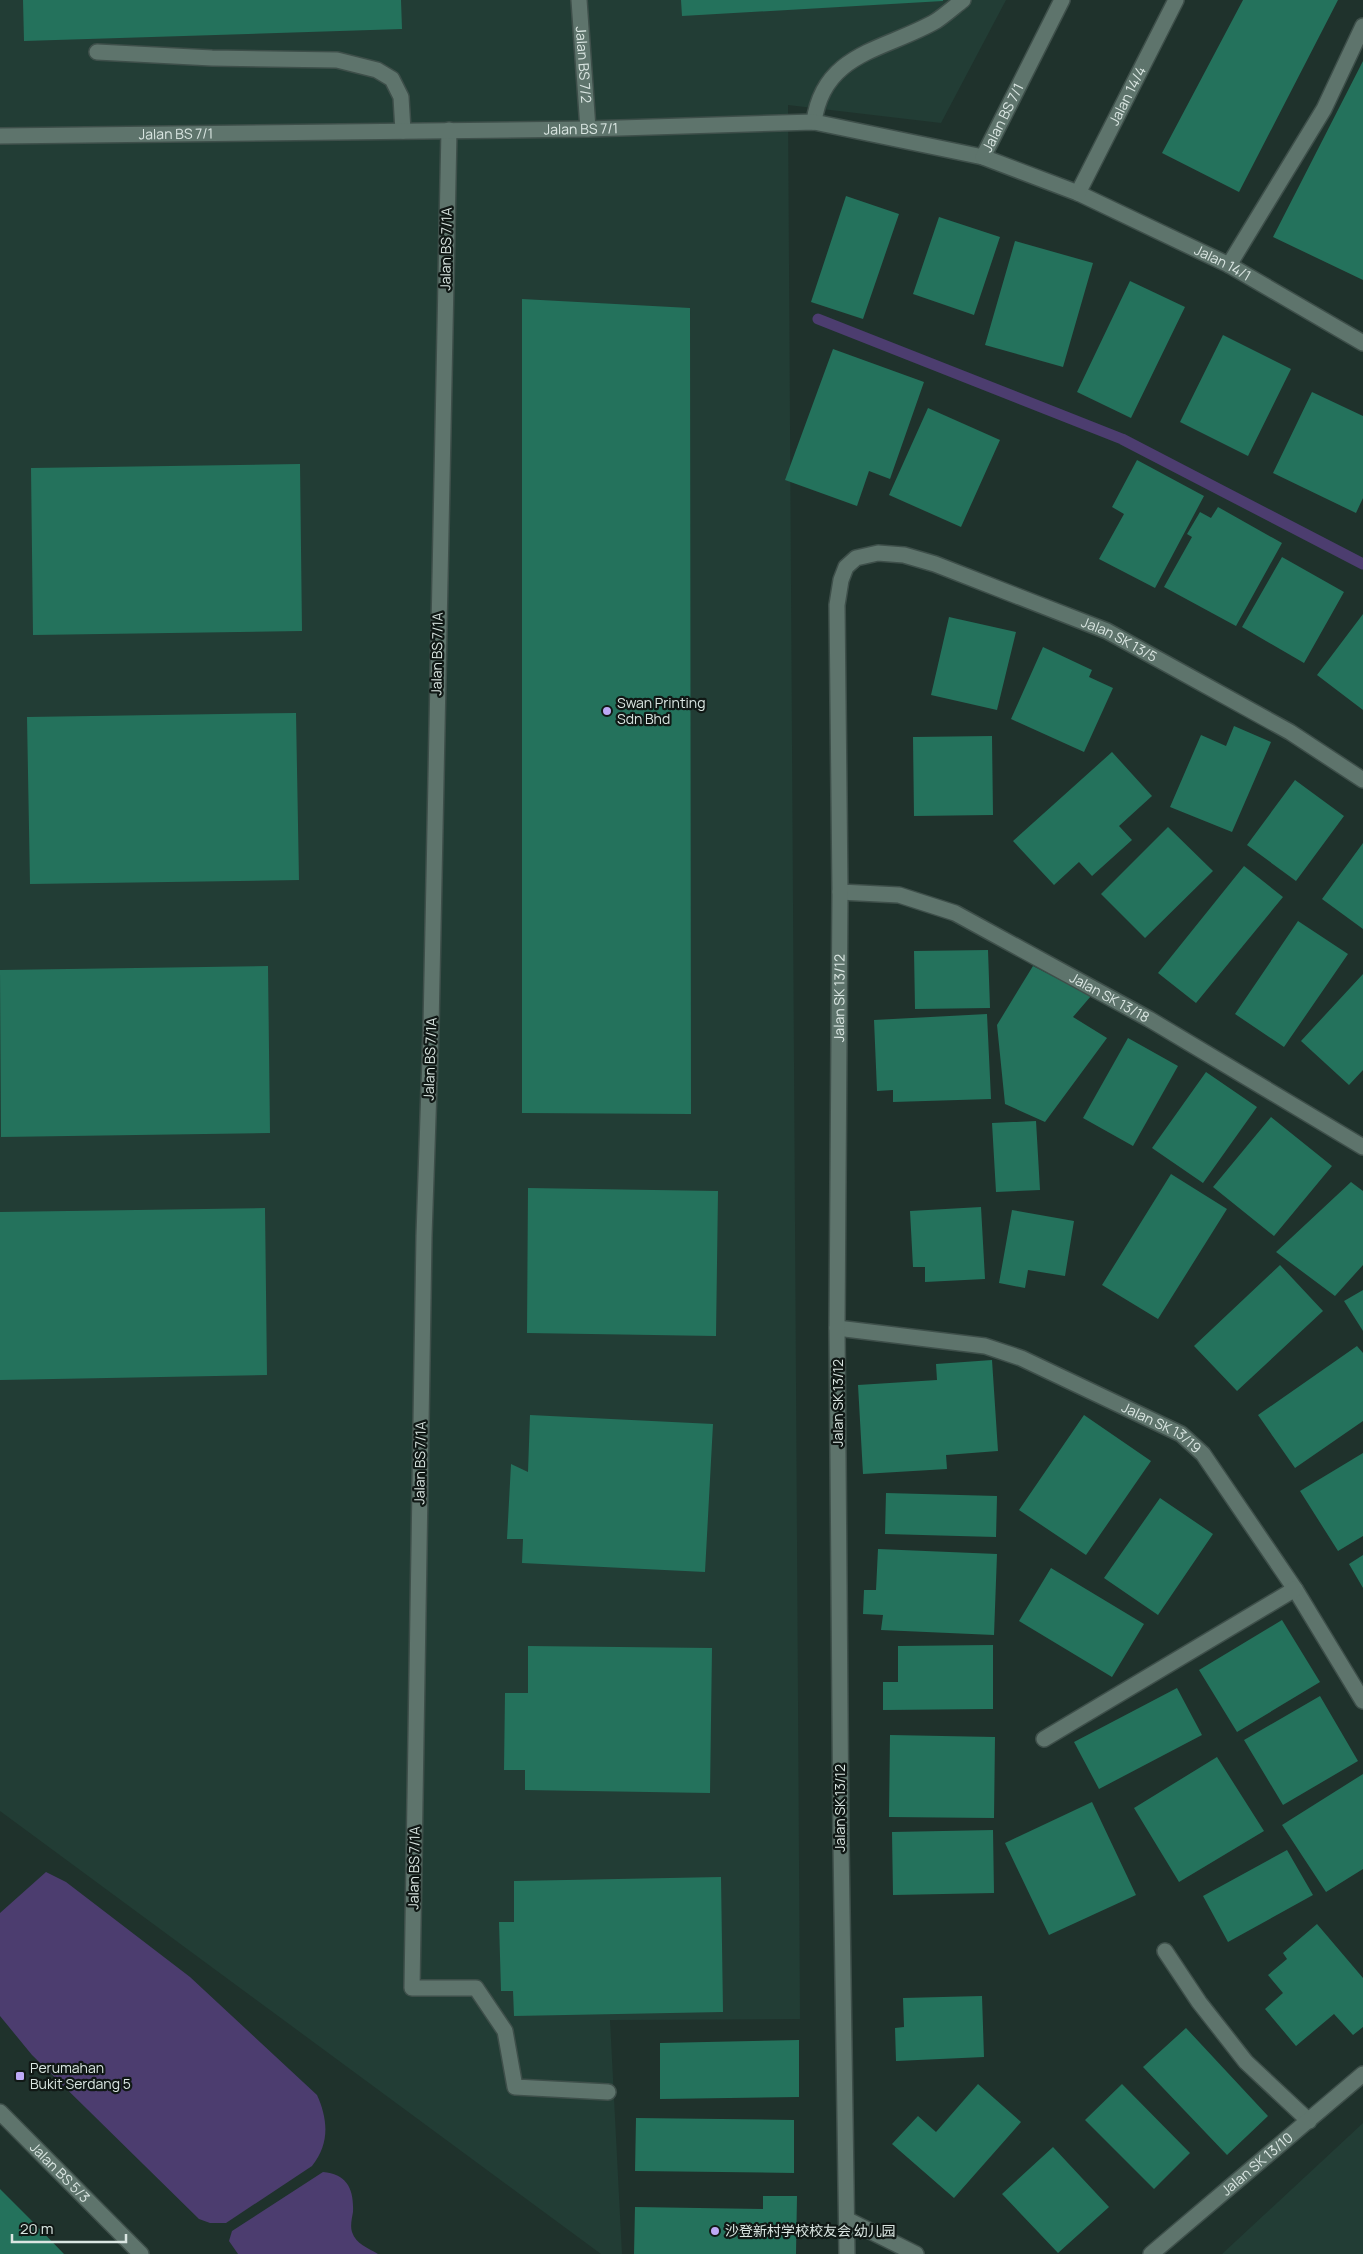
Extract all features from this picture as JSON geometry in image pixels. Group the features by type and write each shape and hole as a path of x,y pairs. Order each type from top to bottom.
{"street":[{"name":"Jalan BS 7/2","path":"578,0 588,129"},
{"path":"814,122 816,108 827,82 848,62 936,21 963,0"},
{"name":"Jalan BS 7/1","path":"0,136 588,129 814,122 983,157 1062,0"},
{"name":"Jalan 14/4","path":"1078,192 1176,0"},
{"path":"1229,265 1324,109 1363,26"},
{"path":"97,52 212,58 338,60 377,70 392,79 401,97 403,131"},
{"name":"Jalan BS 7/1A","path":"449,130 431,1028 424,1236 412,1988 476,1988 505,2031 515,2088 608,2092"},
{"name":"Jalan 14/1","path":"983,157 1078,192 1229,265 1363,343"},
{"name":"Jalan SK 13/5","path":"856,558 878,553 904,555 935,564 1108,631 1290,732 1363,780"},
{"name":"Jalan SK 13/12","path":"847,2254 848,2220 840,1842 837,1328 840,892 837,605 841,580 846,567 856,558"},
{"name":"Jalan SK 13/18","path":"840,892 899,895 956,913 1149,1019 1363,1147"},
{"name":"Jalan SK 13/19","path":"837,1328 985,1346 1021,1358 1181,1434 1203,1454 1295,1589 1363,1701"},
{"path":"1044,1739 1295,1589"},
{"path":"1165,1951 1199,2002 1246,2062 1309,2121"},
{"name":"Jalan SK 13/10","path":"1151,2254 1363,2074"},
{"name":"Jalan BS 5/3","path":"0,2112 141,2254"},
{"path":"848,2220 916,2254"}],"shaded area":[{"path":"0,0 1006,0 941,123 788,105 800,2019 610,2020 622,2254 601,2254 0,1811"},
{"path":"46,1872 66,1882 190,1977 317,2095 325,2122 325,2131 322,2149 312,2166 226,2223 210,2223 199,2219 32,2055 0,2016 0,1913"},
{"path":"1363,2123 1363,2254 1222,2254"},
{"path":"323,2172 338,2176 347,2184 353,2204 352,2232 359,2243 378,2254 238,2254 229,2241 232,2231"}],"building":[{"path":"23,0 401,0 402,29 24,41"},
{"path":"681,0 943,0 943,1 682,16"},
{"path":"1243,0 1338,0 1239,192 1162,153"},
{"path":"1363,61 1363,280 1273,237"},
{"path":"846,196 899,214 863,319 811,302"},
{"path":"939,217 1000,237 974,315 913,294"},
{"path":"1015,241 1093,263 1063,367 985,345"},
{"path":"1130,281 1185,307 1131,418 1077,392"},
{"name":"Swan Printing Sdn Bhd","path":"522,299 690,308 691,1114 522,1113"},
{"path":"1223,335 1291,369 1248,456 1180,422"},
{"path":"833,349 924,382 890,479 869,471 857,506 785,480"},
{"path":"1312,392 1363,416 1363,498 1356,513 1273,473"},
{"path":"928,408 1000,440 961,527 889,495"},
{"path":"1137,460 1204,496 1155,588 1099,559 1124,514 1112,507"},
{"path":"300,464 302,631 33,635 31,468"},
{"path":"1218,507 1282,543 1236,626 1164,587 1192,537 1187,534 1200,512 1211,518"},
{"path":"1282,557 1344,592 1304,663 1242,627"},
{"path":"1363,614 1363,710 1317,675"},
{"path":"949,617 1016,632 997,710 931,695"},
{"path":"1043,647 1092,670 1089,677 1113,688 1084,752 1011,719"},
{"path":"296,713 299,880 30,884 27,717"},
{"path":"1234,726 1271,742 1232,832 1170,807 1201,735 1226,746"},
{"path":"992,736 993,815 914,816 913,737"},
{"path":"1112,752 1152,796 1119,826 1132,840 1092,876 1079,862 1054,885 1013,841"},
{"path":"1295,780 1344,816 1296,881 1247,845"},
{"path":"1168,827 1213,871 1145,938 1101,894"},
{"path":"1363,843 1363,929 1322,899"},
{"path":"1244,866 1283,897 1196,1003 1158,973"},
{"path":"1298,921 1348,954 1284,1047 1235,1014"},
{"path":"988,950 990,1008 915,1009 914,951"},
{"path":"268,966 270,1133 1,1137 0,970"},
{"path":"1033,966 1091,996 1073,1017 1107,1038 1045,1122 1005,1104 997,1025"},
{"path":"1363,974 1363,1070 1349,1085 1301,1041"},
{"path":"987,1014 991,1099 893,1102 893,1090 877,1091 874,1020"},
{"path":"1128,1038 1178,1066 1133,1146 1083,1118"},
{"path":"1206,1072 1257,1107 1203,1183 1152,1148"},
{"path":"1271,1117 1332,1166 1274,1236 1213,1187"},
{"path":"1036,1121 1040,1190 996,1192 992,1123"},
{"path":"1171,1174 1227,1209 1158,1319 1102,1285"},
{"path":"1351,1182 1363,1191 1363,1265 1335,1296 1276,1252"},
{"path":"528,1188 718,1191 716,1336 527,1333"},
{"path":"981,1207 985,1279 925,1282 925,1267 913,1267 910,1211"},
{"path":"265,1208 267,1375 0,1380 0,1212"},
{"path":"1012,1210 1074,1221 1065,1276 1028,1270 1025,1288 999,1283"},
{"path":"1280,1265 1323,1311 1237,1391 1194,1346"},
{"path":"1363,1290 1363,1331 1344,1301"},
{"path":"1357,1346 1363,1353 1363,1421 1295,1468 1258,1415"},
{"path":"992,1360 998,1451 946,1455 947,1469 863,1474 858,1385 937,1380 936,1364"},
{"path":"530,1415 713,1424 705,1572 522,1563 523,1539 507,1539 511,1464 528,1472"},
{"path":"1084,1415 1151,1461 1086,1555 1019,1510"},
{"path":"1363,1453 1363,1536 1338,1551 1300,1491"},
{"path":"886,1493 997,1496 996,1537 885,1534"},
{"path":"1160,1498 1213,1534 1158,1615 1104,1578"},
{"path":"878,1549 997,1554 994,1635 881,1630 883,1615 863,1614 864,1590 876,1590"},
{"path":"1363,1555 1363,1588 1349,1564"},
{"path":"1051,1568 1144,1624 1112,1677 1019,1621"},
{"path":"1282,1620 1320,1682 1237,1732 1199,1670"},
{"path":"993,1645 993,1709 883,1710 883,1682 898,1682 898,1646"},
{"path":"528,1646 712,1648 710,1793 525,1790 525,1770 504,1770 505,1693 528,1693"},
{"path":"1177,1688 1202,1735 1099,1789 1074,1742"},
{"path":"1320,1696 1358,1761 1283,1805 1244,1740"},
{"path":"890,1735 995,1737 994,1818 889,1817"},
{"path":"1217,1757 1264,1831 1179,1882 1134,1808"},
{"path":"1363,1774 1363,1869 1326,1892 1282,1825"},
{"path":"1092,1802 1136,1895 1049,1935 1005,1843"},
{"path":"993,1830 994,1893 893,1895 892,1832"},
{"path":"1287,1850 1313,1895 1228,1942 1203,1896"},
{"path":"721,1877 723,2012 514,2016 513,1991 501,1991 499,1922 514,1922 514,1881"},
{"path":"1317,1924 1363,1978 1363,2027 1353,2035 1334,2014 1296,2046 1265,2009 1283,1993 1268,1975 1287,1959 1283,1953"},
{"path":"982,1996 984,2057 896,2061 895,2028 904,2027 903,1998"},
{"path":"1186,2028 1268,2116 1227,2155 1143,2067"},
{"path":"799,2040 799,2097 660,2099 660,2043"},
{"path":"978,2084 1021,2122 954,2198 892,2144 918,2116 936,2132"},
{"path":"1122,2084 1190,2153 1154,2189 1085,2120"},
{"path":"636,2118 794,2120 794,2173 635,2171"},
{"path":"1053,2147 1109,2207 1058,2253 1002,2194"},
{"path":"0,2189 30,2219 64,2254 0,2254"},
{"name":"沙登新村学校校友会 幼儿园","path":"763,2196 797,2196 796,2254 634,2254 635,2207 763,2209"}],"waterway":[{"path":"818,319 1122,439 1363,564"}],"place":[{"name":"Swan Printing Sdn Bhd","path":"607,711"},
{"name":"Perumahan Bukit Serdang 5","path":"20,2076"},
{"name":"沙登新村学校校友会 幼儿园","path":"715,2231"}]}
